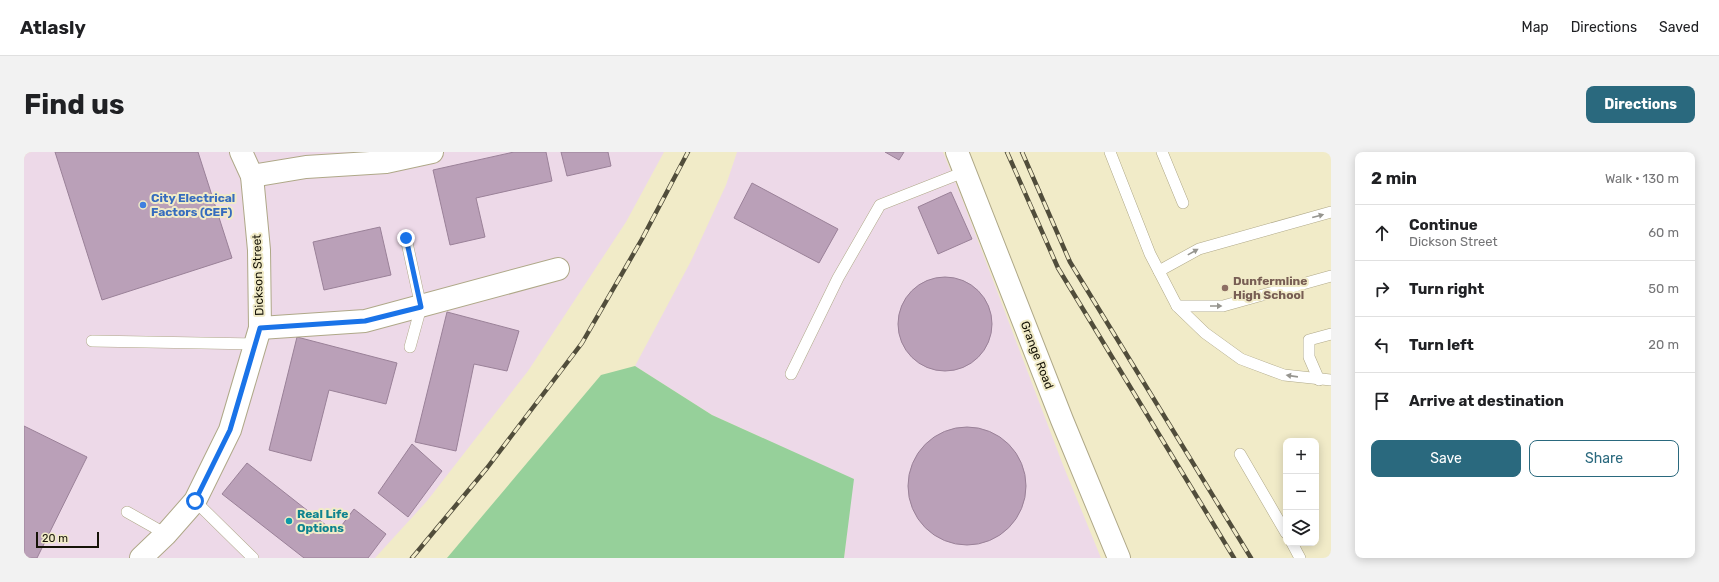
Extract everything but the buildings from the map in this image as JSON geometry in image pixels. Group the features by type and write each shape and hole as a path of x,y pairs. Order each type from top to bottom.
{"street":[{"name":"Dickson Street","path":"141,558 166,534 195,501 230,430 258,336 259,250 252,176 242,152"},
{"path":"252,176 306,166 432,152"},
{"name":"Grange Road","path":"961,162 1062,420 1119,558"},
{"path":"258,336 365,321 558,269"}],"lane":[{"path":"1110,152 1150,254 1178,306 1205,333 1241,360 1284,375 1319,380 1331,380"},
{"path":"1162,152 1183,203"},
{"path":"791,374 838,278 880,205 961,162"},
{"path":"1159,271 1199,249 1331,212"},
{"path":"406,238 421,307 410,346"},
{"path":"1178,306 1223,306 1331,276"},
{"path":"1319,380 1309,357 1309,340 1331,334"},
{"path":"92,341 258,336"},
{"path":"1240,454 1283,528"},
{"path":"195,501 253,558"},
{"path":"127,512 166,534"},
{"path":"1294,546 1300,558"}],"shaded area":[{"path":"24,152 664,152 626,222 528,371 427,501 375,558 24,558"},
{"path":"737,152 943,152 1063,465 1101,558 844,558 853,479 712,415 635,366 691,261 726,185"}],"green space":[{"path":"635,366 712,415 854,479 844,558 447,558 601,375"}],"railway":[{"path":"412,558 487,468 582,343 642,239 688,152"},
{"path":"1007,152 1058,268 1234,558"},
{"path":"1022,152 1070,262 1251,558"}],"place":[{"name":"City Electrical Factors (CEF)","path":"143,205"},
{"name":"Dunfermline High School","path":"1225,288"},
{"name":"Real Life Options","path":"289,521"}],"route":[{"path":"195,501 230,430 260,328 365,321 421,307 406,238"}]}
